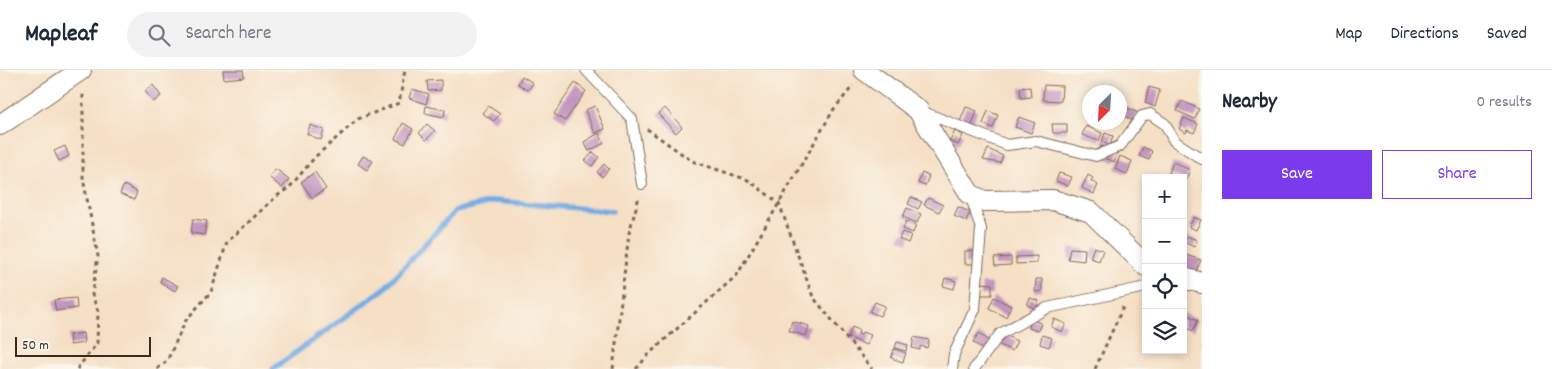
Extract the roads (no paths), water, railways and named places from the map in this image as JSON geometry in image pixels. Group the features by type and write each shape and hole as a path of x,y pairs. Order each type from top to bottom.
{"street":[{"path":"865,71 918,110 970,194 984,201 1053,200 1091,212 1144,264"},
{"path":"0,125 83,78"}],"lane":[{"path":"586,70 632,119 642,184"},
{"path":"918,110 1007,145 1036,141 1096,156 1120,146 1142,116 1150,114 1165,124 1174,141 1202,159"},
{"path":"952,369 954,354 975,310 981,229 970,194"},
{"path":"974,369 1000,334 1046,308 1142,288"}],"waterway":[{"path":"273,369 384,289 455,211 495,201 612,211"}]}
